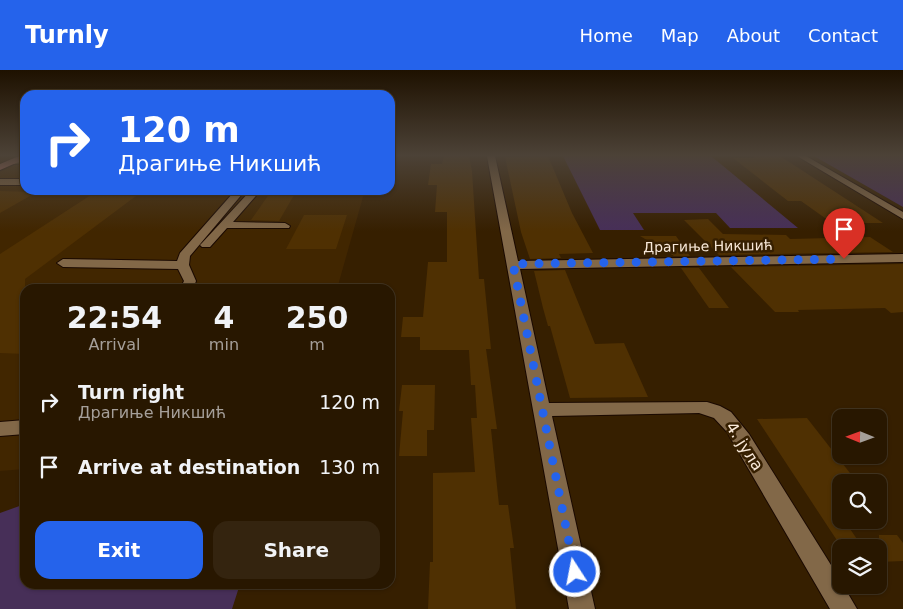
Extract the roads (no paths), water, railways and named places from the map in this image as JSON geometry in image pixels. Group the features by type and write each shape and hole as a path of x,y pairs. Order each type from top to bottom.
{"street":[{"path":"496,181 582,609"},
{"path":"844,181 903,216"},
{"path":"0,182 20,182"},
{"path":"188,284 190,281 183,266 184,256 236,195"},
{"path":"206,246 252,195"},
{"path":"225,225 285,226"},
{"name":"Драгиње Никшић","path":"513,264 903,258"},
{"path":"62,263 183,266"},
{"name":"4. јула","path":"543,410 699,407 715,410 726,415 844,609"},
{"path":"0,429 20,428"}]}
